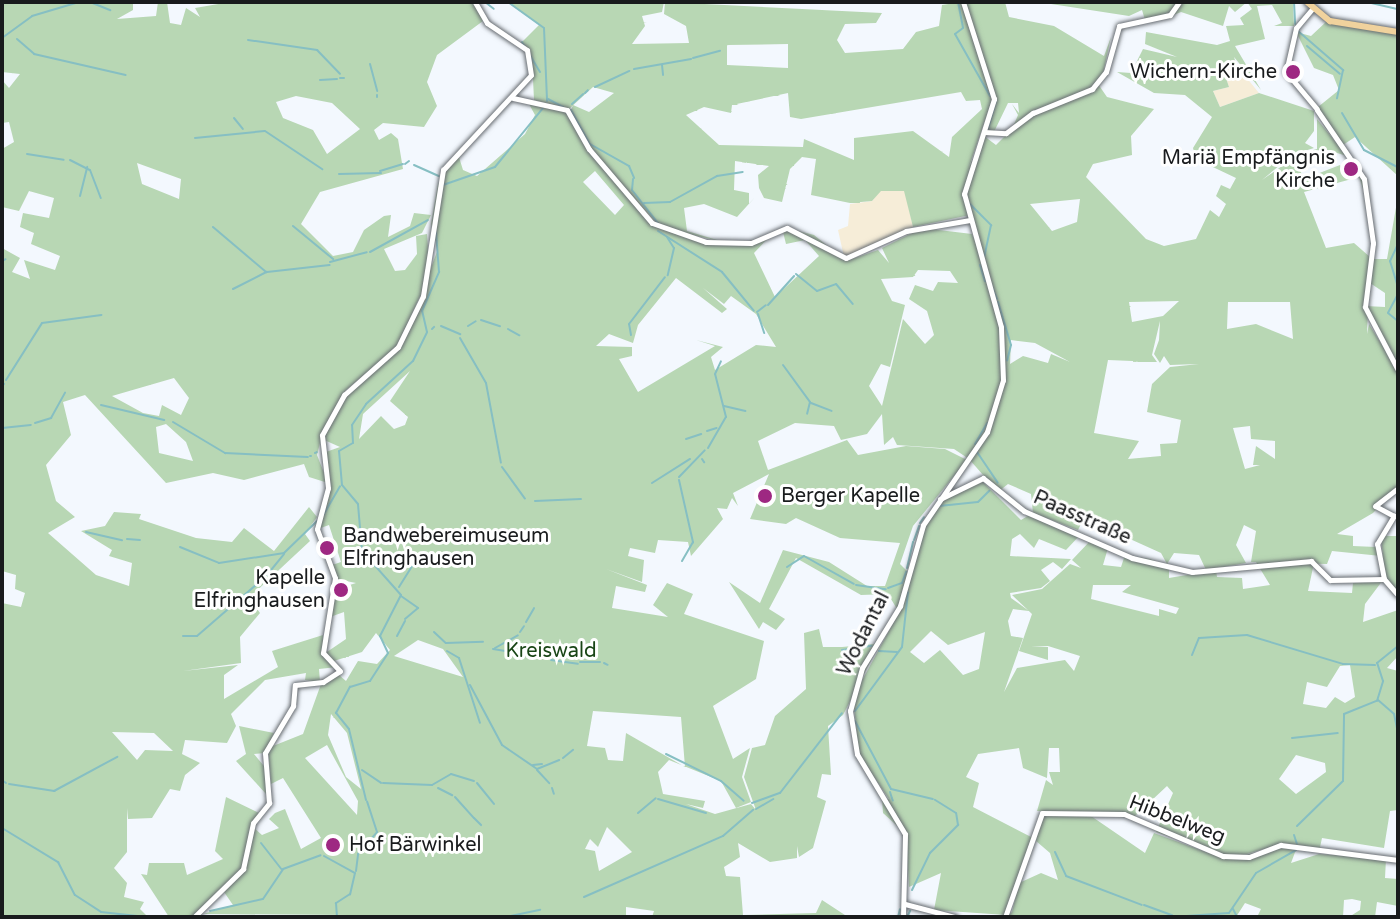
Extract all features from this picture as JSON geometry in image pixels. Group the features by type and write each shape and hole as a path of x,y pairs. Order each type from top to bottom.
{"main road":[{"path":"1310,5 1334,22 1398,32"}],"street":[{"path":"194,917 243,869 253,823 269,803 265,753 293,706 295,685 323,682 340,671 323,653 335,578 317,529 328,488 322,435 344,395 398,347 423,296 443,170 530,78 531,57 484,21 475,2"},
{"path":"963,2 993,94 984,132 1006,133 1036,111 1092,89 1106,72 1119,26 1167,16 1179,2"},
{"path":"1310,5 1296,27 1286,75 1317,109 1364,179 1373,239 1365,307 1398,370"},
{"path":"513,98 567,110 590,150 652,223 696,240 745,244 784,227 846,258 906,231 970,220"},
{"name":"Wodantal","path":"947,494 987,432 1004,372 1001,327 970,220 965,181 984,132"},
{"name":"Wodantal","path":"903,916 909,907 905,834 857,754 849,716 856,681 900,606 919,533 938,501 983,478"},
{"name":"Paasstraße","path":"983,478 1024,511 1132,558 1192,572 1307,561 1334,581 1384,579"},
{"path":"1398,488 1375,506 1394,516 1377,542 1384,579 1398,595"},
{"name":"Hibbelweg","path":"1005,917 1040,827 1037,814 1124,814 1223,856 1297,846 1398,860"},
{"path":"909,907 955,917"}],"shaded area":[{"path":"1237,66 1259,93 1220,107 1213,91 1229,87 1223,69"},
{"path":"880,191 905,191 913,227 844,257 838,230 848,226 850,204 872,201"}],"green space":[{"path":"2,2 133,2 133,10 117,19 156,16 158,2 167,2 170,23 181,25 186,8 200,17 195,8 230,2 473,2 483,21 437,55 427,82 437,106 424,127 383,123 374,130 379,140 391,133 398,139 403,169 320,192 301,224 333,256 353,252 364,230 384,216 391,215 388,237 410,226 414,213 431,215 422,233 384,249 395,271 405,270 417,254 416,236 427,234 430,274 397,347 345,391 322,435 317,455 328,483 309,477 304,464 244,480 213,473 166,483 85,395 63,402 71,435 46,465 56,501 75,517 48,533 96,575 129,586 132,563 109,556 112,550 81,531 105,526 114,512 141,514 139,519 196,538 232,542 244,528 274,551 309,507 317,517 305,534 310,541 249,598 260,613 240,637 241,663 183,671 238,665 224,675 224,699 278,667 272,651 323,635 323,651 337,667 319,669 320,682 305,680 306,673 265,680 231,714 236,726 227,743 185,740 182,754 200,763 185,775 180,791 170,789 152,818 128,819 127,808 127,852 114,868 127,883 124,897 144,902 140,909 148,917 2,917 2,603 21,607 25,593 15,589 16,575 2,571 2,248 20,258 12,272 30,279 24,260 55,270 60,256 31,244 34,233 20,227 23,213 49,218 54,198 29,191 19,211 2,207 2,149 14,142 9,122 2,123 2,80 9,88 20,74 2,72","holes":["296,96 332,103 360,129 327,154 313,130 283,118 276,102","137,163 181,179 179,199 142,184","174,378 189,398 181,415 162,405 159,416 143,413 112,396","166,424 186,442 193,461 159,453 156,427","112,732 154,733 173,751 145,750 137,760"]},
{"name":"Kreiswald","path":"507,2 664,2 662,12 642,16 645,26 632,44 689,43 686,26 664,14 665,2 882,13 876,23 845,24 837,40 845,53 903,49 916,32 939,26 942,5 961,2 992,100 969,167 984,136 996,145 1012,129 1018,115 1012,104 1019,113 1018,103 1008,103 993,134 987,131 994,96 964,2 1005,2 1009,17 1054,26 1104,56 1111,37 1103,74 1089,90 1035,110 1023,119 1079,97 1098,84 1107,97 1154,109 1131,136 1132,155 1093,164 1086,177 1146,239 1164,246 1196,239 1210,210 1219,217 1226,204 1216,196 1221,185 1230,189 1236,178 1196,159 1193,148 1212,117 1185,95 1154,93 1117,72 1131,73 1143,49 1177,57 1145,44 1146,32 1217,45 1230,41 1226,26 1244,25 1240,18 1252,9 1247,2 1293,2 1294,26 1274,26 1282,23 1272,5 1257,6 1265,39 1235,46 1261,90 1234,57 1237,66 1223,69 1229,87 1213,91 1220,107 1259,93 1314,111 1314,131 1305,143 1314,148 1298,153 1262,180 1299,154 1317,149 1317,119 1347,156 1324,149 1300,155 1295,159 1304,179 1340,165 1344,175 1356,168 1363,179 1369,206 1359,177 1304,192 1326,248 1354,243 1370,257 1367,334 1369,324 1398,371 1398,487 1373,513 1337,534 1353,536 1353,546 1376,547 1383,556 1384,564 1381,556 1332,551 1327,564 1251,562 1256,531 1244,525 1236,545 1246,563 1206,570 1199,555 1174,553 1167,564 1161,553 1099,525 1083,520 1078,530 1033,513 1031,494 1008,484 998,492 969,459 954,449 897,445 893,437 884,445 882,414 867,434 841,440 834,426 795,423 758,441 768,470 847,440 858,455 906,446 945,449 967,460 913,526 900,564 908,572 897,609 888,594 861,595 796,558 769,609 785,619 776,630 763,622 759,629 729,582 760,603 783,550 829,562 867,586 885,586 900,543 840,538 796,518 786,524 750,519 769,474 733,493 738,506 732,498 727,509 717,508 723,519 691,556 688,542 658,540 655,553 630,548 628,556 644,560 642,582 606,569 647,585 645,592 616,586 612,608 668,617 653,605 667,583 693,594 684,614 764,641 756,679 713,706 733,759 750,748 742,777 751,802 736,808 721,781 685,766 681,717 593,711 587,746 605,748 608,760 623,761 626,733 682,765 669,760 658,772 663,794 705,801 703,808 686,804 715,814 751,804 756,810 744,777 752,748 765,745 775,716 806,689 804,633 819,629 823,647 842,647 874,644 887,629 843,715 828,726 831,775 822,774 817,797 826,801 813,848 799,857 797,846 797,858 770,862 738,843 740,857 724,867 726,876 740,877 743,915 816,913 822,900 848,917 652,917 654,911 626,907 626,917 203,914 233,905 224,892 198,915 169,917 141,874 147,875 149,863 184,863 187,875 223,859 215,851 226,797 261,814 251,825 241,872 227,890 243,870 253,827 262,835 279,828 269,819 275,813 285,809 301,849 321,838 283,778 271,784 268,748 303,734 321,684 339,675 346,681 358,661 377,664 390,650 376,633 362,652 334,661 324,654 346,639 344,612 330,617 334,590 356,583 336,579 332,565 341,562 329,525 318,529 330,486 323,453 340,447 322,439 345,394 405,337 438,249 431,224 438,184 458,154 463,170 477,176 525,134 535,115 529,104 564,109 589,151 656,227 716,244 746,245 773,233 754,253 775,297 819,256 805,240 786,244 782,228 811,235 779,226 814,235 846,261 878,250 889,263 882,248 922,228 972,234 982,257 970,215 913,227 904,191 881,191 872,201 850,203 811,195 816,159 802,157 790,169 782,202 764,198 759,188 758,175 769,166 735,161 734,190 749,193 749,204 737,217 704,204 684,208 687,231 724,242 661,228 590,150 570,113 573,106 569,109 534,100 532,58 521,43 539,25","holes":["788,44 788,68 727,65 727,45","593,87 614,93 589,112 573,105","961,92 966,101 980,100 982,109 952,137 949,157 913,131 854,138 854,160 804,139 803,147 719,145 686,115 704,107 731,113 732,105 788,93 790,117 801,119","595,171 624,205 615,215 583,182","1080,199 1077,222 1052,231 1030,204","918,270 950,271 958,283 938,282 933,291 915,285 909,299 927,311 934,335 925,344 903,319 882,406 869,386 881,364 890,367 905,305 892,301 881,279 913,277","676,278 722,313 727,309 703,288 724,304 731,296 756,314 776,347 756,345 715,370 711,357 723,347 696,340 715,346 638,392 619,359 632,356 632,347 596,346 609,334 633,343 638,325","1179,301 1163,316 1132,322 1129,302","1228,302 1290,302 1293,339 1256,324 1227,329","1160,321 1159,340 1154,354 1160,363 1164,356 1170,365 1199,364 1170,367 1152,384 1147,412 1181,420 1177,443 1160,444 1161,456 1128,459 1139,441 1094,433 1108,360 1157,362 1152,355","1011,340 1035,343 1070,362 1051,354 1048,363 1023,356 1010,364","410,371 390,401 408,417 405,425 394,429 381,416 359,439 363,414","1250,426 1251,439 1275,441 1275,459 1256,446 1253,465 1260,465 1245,469 1233,428","418,640 443,649 463,677 394,656","331,714 347,733 361,789 346,777 328,735","327,745 358,801 357,815 305,758","607,827 632,852 599,871 595,851 585,849 590,839 598,847"]},
{"path":"1038,2 1178,2 1170,14 1145,20 1142,10 1129,16"},
{"path":"1180,2 1247,2 1235,12 1229,6 1223,26 1181,12 1171,16"},
{"path":"1327,21 1398,33 1398,176 1355,137 1340,147 1324,126 1318,107 1339,90 1333,75 1314,68 1296,32 1311,36"},
{"path":"1398,196 1398,369 1366,306 1385,307 1385,293 1367,281 1371,259 1387,259"},
{"path":"982,481 1021,520 1031,514 1081,534 1066,550 1039,539 1034,548 1020,534 1012,539 1010,556 1071,559 1062,569 1053,562 1041,570 1050,581 1041,588 1010,593 1011,598 1028,611 1013,609 1008,621 1011,636 1023,638 1004,692 1017,668 1065,660 1074,671 1080,656 1048,646 1031,646 1048,647 1048,660 1019,651 1032,614 1012,595 1042,589 1070,564 1081,568 1072,560 1091,540 1108,548 1103,565 1121,567 1125,555 1150,559 1169,567 1169,578 1216,570 1217,577 1242,578 1243,589 1270,585 1256,562 1263,561 1314,563 1308,591 1352,593 1353,583 1383,580 1365,604 1363,622 1398,610 1398,656 1387,668 1398,671 1398,810 1390,811 1384,848 1322,838 1319,852 1297,845 1281,844 1233,858 1286,845 1297,847 1291,863 1319,854 1386,859 1385,878 1398,879 1398,906 1377,902 1375,917 1349,917 1360,910 1361,901 1352,899 1344,900 1343,917 1257,917 1261,909 1245,903 1236,917 1006,917 1012,912 1019,883 1041,873 1058,880 1050,853 1036,841 1042,814 1091,816 1145,853 1154,833 1214,855 1232,858 1156,832 1173,793 1167,786 1135,816 1037,811 1046,780 1053,785 1049,772 1060,772 1059,748 1049,748 1047,778 1023,768 1019,748 978,754 966,777 979,783 973,807 1035,839 1006,915 934,910 941,873 909,887 906,834 883,813 882,798 889,799 859,755 853,697 897,616 929,515 942,499","holes":["1093,585 1131,585 1122,592 1179,608 1176,614 1159,609 1159,616 1091,599","931,631 948,645 985,632 979,669 963,675 940,650 924,663 910,652","1350,665 1355,697 1345,703 1335,697 1326,708 1303,704 1307,682 1327,687 1340,666","1296,755 1325,763 1326,772 1296,794 1279,779"]},
{"path":"1381,536 1398,536 1398,595 1385,577"},
{"path":"239,726 274,733 265,753 254,754 268,771 266,794 236,761 246,754"}],"waterway":[{"path":"2,38 32,16 79,2"},
{"path":"90,2 110,10"},
{"path":"485,2 494,9"},
{"path":"508,2 544,28 547,101"},
{"path":"958,2 963,28 955,34 990,96"},
{"path":"1294,2 1295,24"},
{"path":"1351,2 1357,2"},
{"path":"1367,2 1398,9"},
{"path":"1298,31 1343,70 1337,98"},
{"path":"17,39 34,54 126,75"},
{"path":"248,40 317,50 340,74"},
{"path":"522,42 540,72"},
{"path":"1307,46 1340,74"},
{"path":"693,58 720,51"},
{"path":"634,69 691,59"},
{"path":"370,64 377,91"},
{"path":"662,65 663,75"},
{"path":"595,87 630,71"},
{"path":"320,80 337,79"},
{"path":"585,93 588,90"},
{"path":"572,104 583,94"},
{"path":"548,99 563,107"},
{"path":"988,129 996,101"},
{"path":"443,185 495,167 543,108"},
{"path":"571,110 590,144 629,166 634,178"},
{"path":"1342,113 1364,150 1398,167"},
{"path":"234,118 243,129"},
{"path":"195,138 265,131 322,169"},
{"path":"27,154 64,160"},
{"path":"70,160 90,170 101,198"},
{"path":"405,164 409,161"},
{"path":"380,171 403,164"},
{"path":"414,165 439,176"},
{"path":"80,196 87,167"},
{"path":"644,203 670,202 717,176 743,172"},
{"path":"339,174 381,173"},
{"path":"633,179 632,190 658,223"},
{"path":"968,202 991,225 984,258"},
{"path":"370,252 428,220"},
{"path":"293,226 333,259"},
{"path":"213,227 266,272"},
{"path":"658,231 722,272 754,311"},
{"path":"366,800 349,729 336,713 350,687 370,681 388,653 380,636 401,595 362,551 358,504 342,485 339,451 353,443 352,425 366,404 413,361 427,332 422,311 439,272 436,232"},
{"path":"667,237 674,248 668,275"},
{"path":"1398,244 1390,261 1398,288"},
{"path":"330,262 367,252"},
{"path":"2,261 6,259"},
{"path":"233,289 267,272 330,265"},
{"path":"980,265 985,281"},
{"path":"796,274 817,291 836,284 853,304"},
{"path":"768,305 794,276"},
{"path":"631,335 629,324 665,277"},
{"path":"991,284 997,299"},
{"path":"1398,294 1388,313 1398,321"},
{"path":"998,302 1011,345 1007,361"},
{"path":"757,312 766,305"},
{"path":"758,314 764,333"},
{"path":"6,380 42,323 101,315"},
{"path":"481,320 500,326"},
{"path":"468,326 476,321"},
{"path":"441,326 460,334"},
{"path":"508,329 519,335"},
{"path":"460,338 486,383 501,463"},
{"path":"708,448 726,417 715,374 721,361"},
{"path":"783,365 810,402 807,414"},
{"path":"35,423 51,418 65,393"},
{"path":"811,403 832,411"},
{"path":"101,405 164,420"},
{"path":"724,406 745,411"},
{"path":"173,422 225,453 308,457"},
{"path":"975,444 987,423"},
{"path":"2,428 31,425"},
{"path":"707,431 717,428"},
{"path":"686,439 701,434"},
{"path":"679,477 705,450"},
{"path":"977,452 998,483"},
{"path":"652,483 690,459"},
{"path":"502,467 525,499"},
{"path":"679,480 693,542 682,561"},
{"path":"324,514 340,486"},
{"path":"939,506 978,502 989,491"},
{"path":"535,501 581,499"},
{"path":"920,523 924,517"},
{"path":"180,547 219,563 284,553 317,521"},
{"path":"914,540 919,526"},
{"path":"376,540 389,528"},
{"path":"86,532 122,540"},
{"path":"127,539 140,540"},
{"path":"907,568 913,542"},
{"path":"267,575 284,554"},
{"path":"417,559 425,554"},
{"path":"787,567 804,556 854,584"},
{"path":"399,587 415,561"},
{"path":"888,588 902,583 906,572"},
{"path":"183,636 197,636 264,578"},
{"path":"856,585 886,589"},
{"path":"855,711 902,647 908,592"},
{"path":"401,596 418,608 405,619"},
{"path":"526,622 534,608"},
{"path":"397,636 405,621"},
{"path":"520,632 524,626"},
{"path":"434,632 446,643 483,642"},
{"path":"495,648 518,635"},
{"path":"1192,655 1199,638 1247,635 1343,664 1375,665"},
{"path":"842,650 872,646"},
{"path":"1297,826 1343,781 1344,714 1377,701 1383,681 1377,663 1398,646"},
{"path":"493,649 548,658"},
{"path":"447,651 459,658 480,723"},
{"path":"879,651 897,652"},
{"path":"551,660 578,664"},
{"path":"580,662 600,662"},
{"path":"604,663 608,665"},
{"path":"470,685 502,745 537,769 559,760"},
{"path":"1378,700 1394,714 1398,733"},
{"path":"2,711 2,716"},
{"path":"752,803 780,793 842,713"},
{"path":"855,721 891,789 933,799"},
{"path":"1292,738 1338,733"},
{"path":"563,758 573,750"},
{"path":"666,754 721,781 744,801"},
{"path":"9,784 54,791 117,757"},
{"path":"533,765 542,764"},
{"path":"362,770 381,783"},
{"path":"537,770 549,783"},
{"path":"383,783 432,785 451,774 474,781"},
{"path":"2,780 6,783"},
{"path":"477,783 494,804"},
{"path":"438,788 452,795"},
{"path":"552,788 554,794"},
{"path":"890,792 893,801"},
{"path":"455,797 474,818"},
{"path":"638,813 656,798"},
{"path":"658,799 706,813"},
{"path":"756,809 773,799"},
{"path":"912,890 930,853 958,825 956,813 935,800"},
{"path":"356,871 358,854 377,832 367,802"},
{"path":"584,897 723,836 753,810"},
{"path":"474,818 481,825"},
{"path":"2,828 58,862 75,895 101,912 147,917"},
{"path":"1294,835 1297,844"},
{"path":"261,843 281,869"},
{"path":"1172,917 1229,913 1256,873 1296,850"},
{"path":"1055,852 1066,876 1142,905"},
{"path":"210,911 263,899 283,869 321,855"},
{"path":"324,856 355,873 350,894 336,903 337,917"},
{"path":"1144,905 1172,915"},
{"path":"898,917 900,909"},
{"path":"1233,909 1237,917"},
{"path":"506,917 540,910"},
{"path":"907,917 910,911"}],"place":[{"name":"Wichern-Kirche","path":"1293,72"},
{"name":"Mariä Empfängnis Kirche","path":"1351,169"},
{"name":"Berger Kapelle","path":"765,496"},
{"name":"Bandwebereimuseum Elfringhausen","path":"327,548"},
{"name":"Kapelle Elfringhausen","path":"341,590"},
{"name":"Hof Bärwinkel","path":"333,845"}]}
